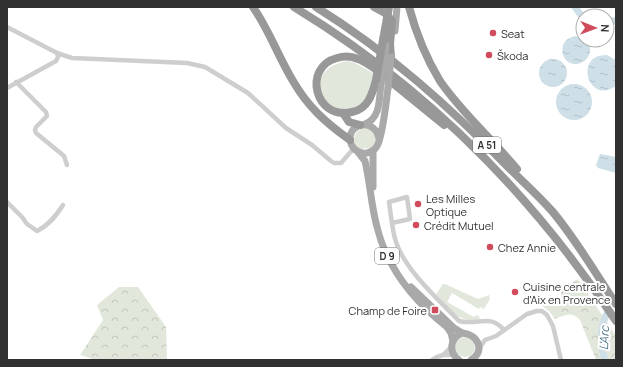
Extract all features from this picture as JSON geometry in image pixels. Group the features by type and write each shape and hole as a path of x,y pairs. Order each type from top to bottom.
{"highway":[{"path":"253,7 266,28 293,81 308,103 331,127 354,147"},
{"name":"A 51","path":"294,7 351,44 413,90 477,149 527,203 580,268 616,321"},
{"name":"A 51","path":"316,7 367,41 420,82 470,127 552,211 616,304"},
{"path":"374,7 389,12 388,43 378,82 373,92 365,105 355,112 343,113 332,110 322,102 317,93 317,82 318,74 322,67 327,62 337,58 349,56 358,58 374,68 422,107 472,150 527,203"},
{"path":"409,7 423,48 440,81 468,115 509,159 552,211"},
{"path":"388,43 391,57"},
{"path":"343,113 349,122 354,125 363,125"}],"main road":[{"path":"388,43 397,7"},
{"path":"378,82 376,114 373,119 353,131 354,147 366,154 373,151 379,144 388,88 391,57"},
{"path":"363,125 374,127 377,131 379,139"},
{"name":"D 9","path":"354,147 365,160 377,227 386,253 395,270 413,296 447,327 451,333 453,342"},
{"name":"D 9","path":"373,151 373,182 380,225 388,251 396,267 408,284 454,328 462,333"},
{"path":"456,358 453,342 462,333 469,334 475,338 478,343 478,354 471,360"}],"street":[{"path":"7,27 57,53 72,58 187,63 205,67 248,93 286,128 312,145 334,163 341,163 354,147"},
{"path":"7,88 56,61 58,57 57,53"},
{"path":"16,82 46,112 47,116 35,130 36,133 64,156 67,165"},
{"path":"392,223 410,219 407,197 389,202 392,223 396,243 408,268 459,321 469,323 485,320 494,321 504,330"},
{"path":"7,202 27,224 37,231 46,226 55,217 63,205"},
{"path":"475,338 485,340 496,336 532,311 542,311 548,315 553,326 561,360"},
{"path":"478,354 485,340"},
{"path":"443,355 453,342"},
{"path":"432,360 437,356 443,355 456,358"}],"green space":[{"path":"348,61 355,63 373,73 367,99 362,104 354,108 342,109 332,106 325,99 321,91 320,82 324,73 333,65"},
{"path":"363,128 370,129 376,138 375,145 369,149 364,148 362,150 356,145 354,138 357,132"},
{"path":"578,279 616,336 616,360 596,360 580,320 577,317 574,315 565,315 555,319 549,311 541,305 561,306 561,290"},
{"path":"443,284 478,299 489,295 490,299 484,309 480,307 479,309 452,293 447,302 474,317 476,315 480,317 479,319 465,319 454,314 436,294"},
{"path":"119,287 138,287 166,327 167,360 96,360 80,355 103,320 97,305"},
{"path":"465,337 472,340 475,347 472,354 465,357 458,354 455,347 458,340"}],"water":[{"path":"575,36 575,48 589,48 590,52 588,57 579,64 568,62 564,57 562,50 563,45 570,38"},
{"path":"607,55 616,60 616,86 606,90 598,89 592,85 588,78 590,62 596,57"},
{"path":"553,59 563,63 567,73 563,83 553,87 543,83 539,73 543,63"},
{"path":"574,84 584,87 589,92 592,102 589,112 584,117 574,120 564,117 559,112 556,102 559,92 564,87"},
{"path":"600,154 616,157 616,173 598,168 596,165"}],"waterway":[{"name":"L'Arc","path":"605,360 601,338 606,315"}],"place":[{"name":"Seat","path":"493,33"},
{"name":"Škoda","path":"489,55"},
{"name":"Les Milles Optique","path":"418,204"},
{"name":"Crédit Mutuel","path":"416,225"},
{"name":"Chez Annie","path":"490,247"},
{"name":"Cuisine centrale d'Aix en Provence","path":"515,292"},
{"name":"Champ de Foire","path":"435,310"}]}
